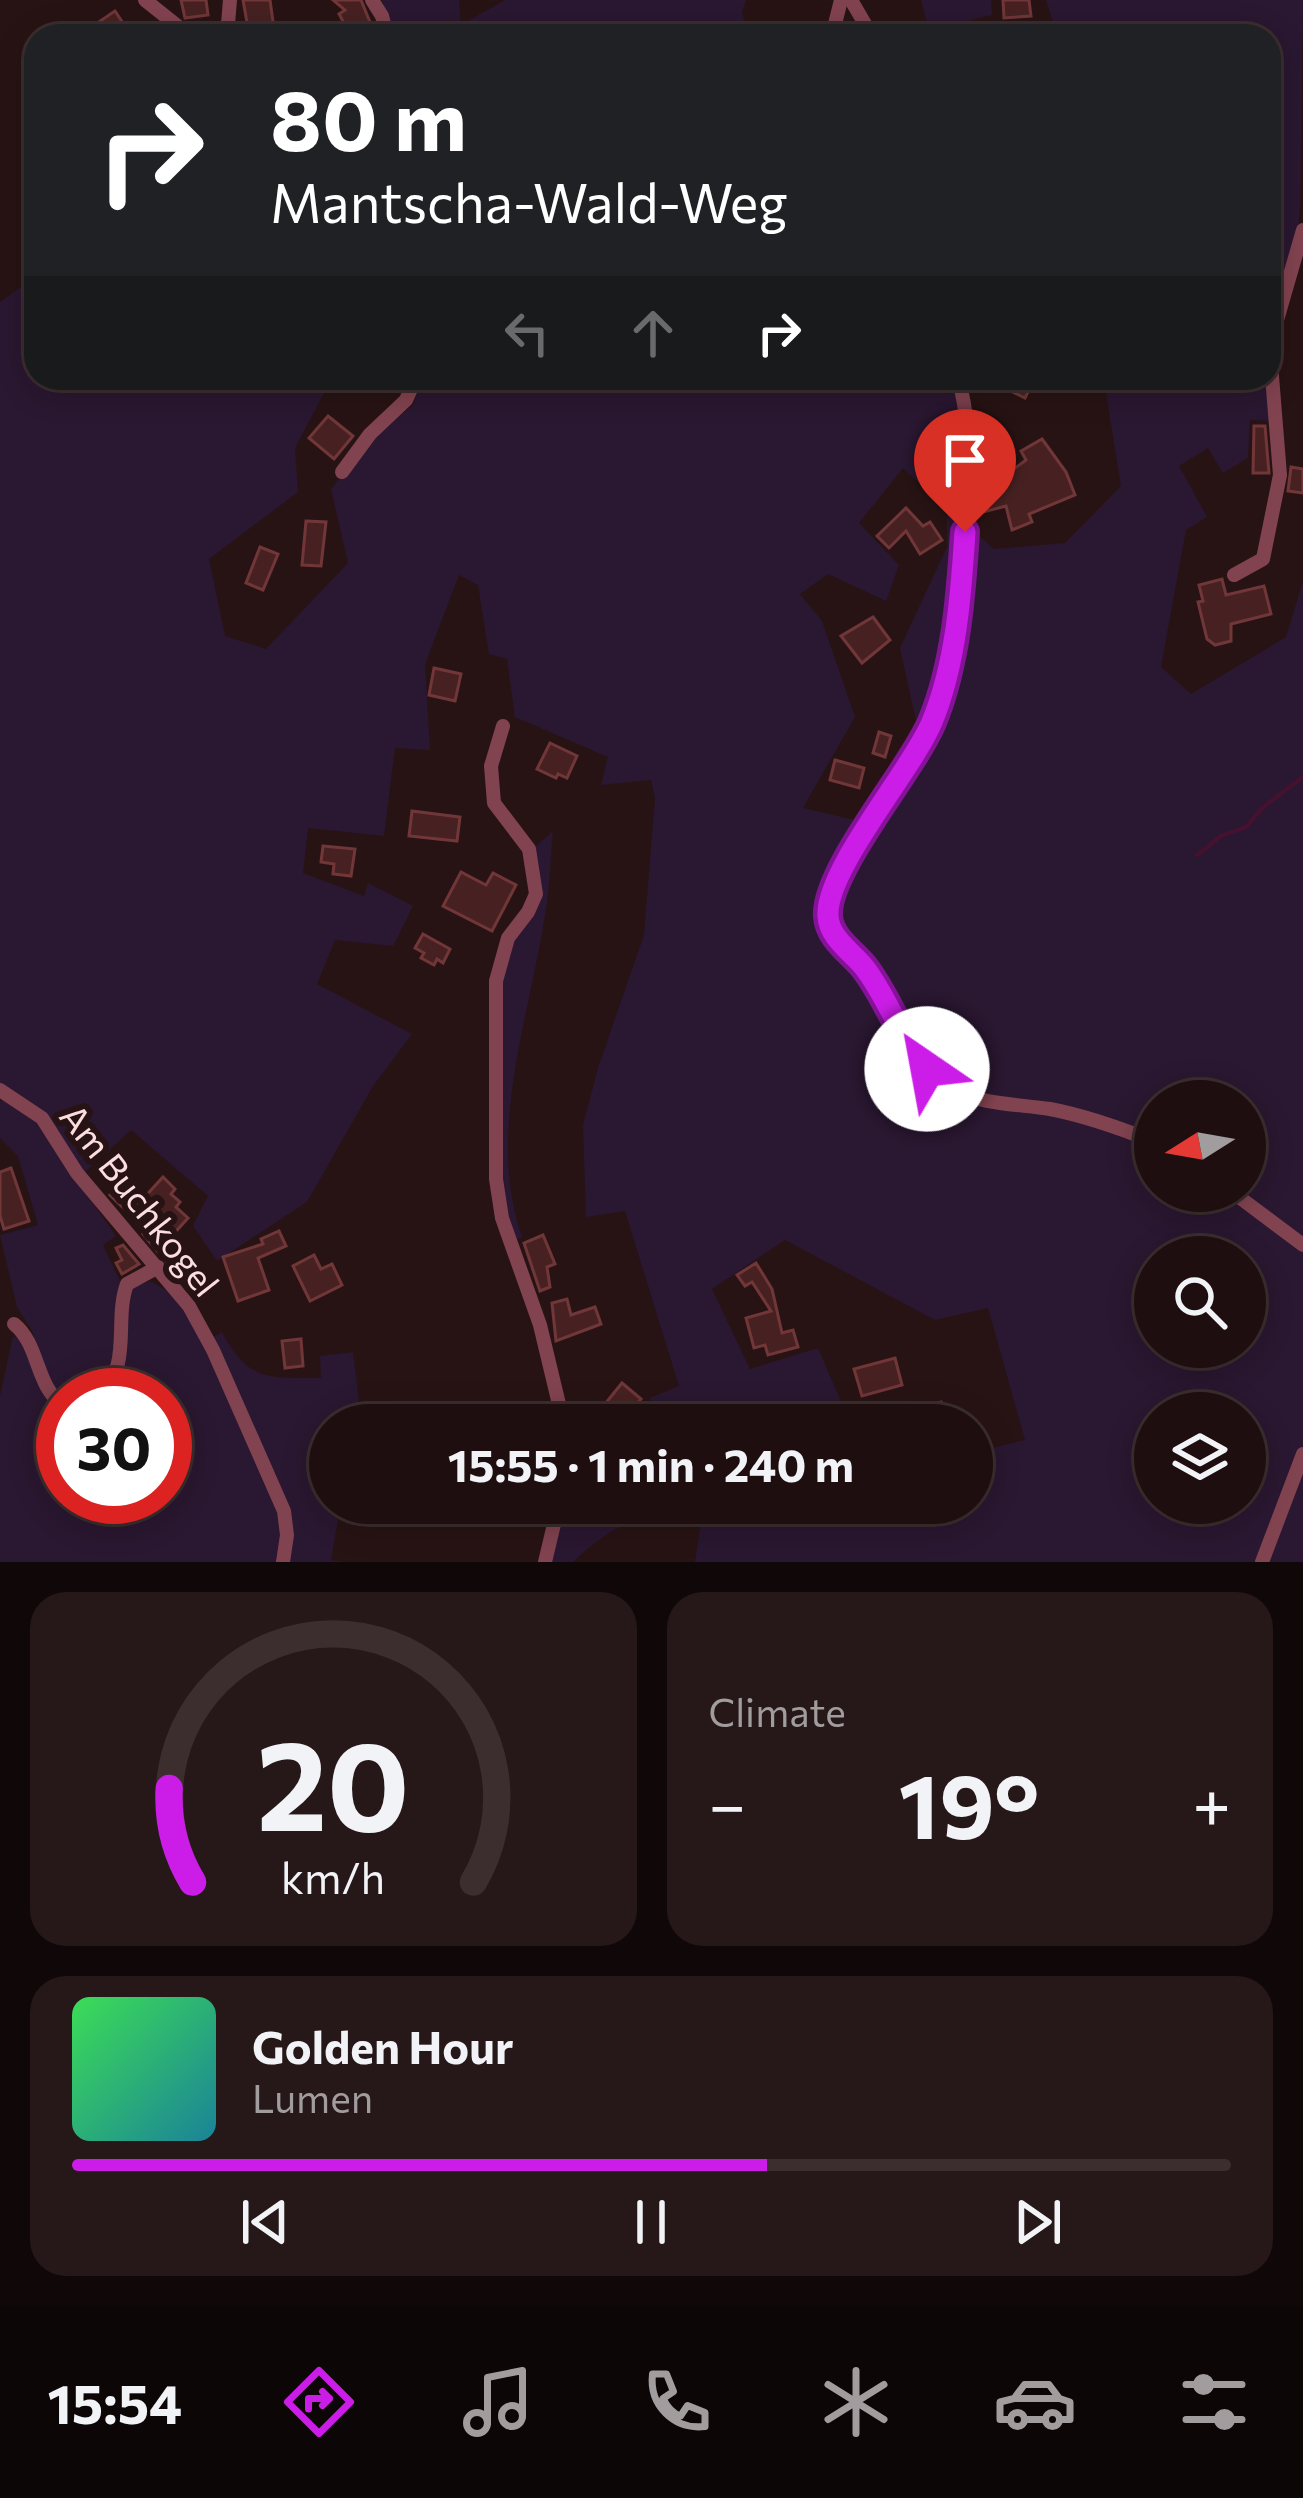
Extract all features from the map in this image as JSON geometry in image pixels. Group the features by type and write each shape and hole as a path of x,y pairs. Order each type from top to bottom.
{"street":[{"path":"146,0 175,24"},
{"path":"1281,306 1303,230"},
{"path":"342,472 411,390"},
{"path":"961,390 970,426 968,497 956,623 944,680 932,722 846,866 828,920 879,988 917,1058 950,1088 989,1101 1092,1118 1134,1134"},
{"path":"1234,575 1263,559 1280,475 1273,390"},
{"path":"502,726 490,766 494,803 529,849 536,894 508,938 496,981 496,1179 502,1218 540,1324 559,1404"},
{"name":"Am Buchkogel","path":"0,1090 42,1118 77,1173 189,1306 284,1511 284,1562"},
{"path":"1259,1212 1303,1245"},
{"path":"118,1368 120,1303 127,1284 158,1268"},
{"path":"14,1324 30,1342 39,1368"},
{"path":"1262,1562 1303,1454"},
{"path":"545,1562 554,1524"}],"shaded area":[{"path":"382,0 459,0 461,24 389,24"},
{"path":"505,0 746,0 745,24 463,24"},
{"path":"921,0 991,0 992,15 954,24 927,24"},
{"path":"1046,0 1303,0 1300,208 1297,240 1281,286 1281,24 1054,24"},
{"path":"24,285 24,390 326,390 295,448 298,492 209,559 225,636 266,649 348,563 331,489 375,435 413,405 419,390 958,390 984,461 976,533 994,549 1065,543 1121,486 1105,390 1268,390 1273,421 1250,420 1248,458 1223,473 1208,448 1179,466 1207,517 1186,530 1161,667 1191,694 1286,637 1303,581 1303,1562 695,1562 701,1524 993,1524 993,1448 1025,1440 988,1308 935,1320 785,1240 712,1289 750,1369 818,1348 842,1404 651,1404 650,1398 679,1386 625,1211 586,1217 583,1125 644,935 655,798 651,780 601,785 608,757 515,717 507,659 489,654 478,585 459,575 425,664 430,750 395,748 384,836 308,828 303,873 364,896 368,883 413,906 393,946 335,940 317,984 412,1034 373,1086 307,1202 217,1261 193,1226 208,1196 131,1130 84,1173 39,1111 0,1086 0,302","holes":["903,468 947,510 947,547 900,648 918,730 855,820 803,808 855,717 822,621 800,594 828,574 886,601 899,565 859,523"]},
{"path":"553,831 547,905 509,1117 512,1198 522,1237 514,1240 503,1205 498,1052 503,979 514,940 536,910 534,848"},
{"path":"4,1100 37,1123 116,1236 103,1245 120,1281 133,1286 150,1281 168,1291 181,1283 212,1338 222,1332 251,1369 274,1377 321,1378 320,1356 353,1352 358,1404 309,1404 309,1524 337,1524 331,1560 346,1562 0,1562 0,1396 13,1336 24,1340 43,1368 36,1368 36,1524 192,1524 192,1368 45,1368 32,1331 17,1307 0,1235 38,1225 18,1156 0,1138 0,1101"},
{"path":"560,1524 626,1524 573,1562 552,1562"}],"building":[{"path":"181,0 206,0 208,15 185,18"},
{"path":"243,0 270,0 273,24 247,24"},
{"path":"333,0 361,0 371,24 344,24 339,14 345,10"},
{"path":"1003,0 1029,0 1031,16 1004,18"},
{"path":"115,11 123,23 121,24 96,24"},
{"path":"328,416 353,436 334,459 309,438"},
{"path":"1254,426 1265,426 1269,473 1253,473"},
{"path":"1042,439 1066,472 1075,495 1029,514 1032,522 1012,530 1006,506 983,512 983,492 1026,460 1021,451"},
{"path":"1291,467 1303,469 1303,493 1288,491"},
{"path":"906,508 923,526 930,522 942,540 920,554 906,531 889,548 877,536"},
{"path":"306,521 326,522 321,566 302,565"},
{"path":"260,547 278,554 263,590 246,583"},
{"path":"1222,579 1226,595 1264,586 1271,614 1231,624 1231,641 1215,645 1207,639 1199,585"},
{"path":"873,617 890,640 862,663 841,636"},
{"path":"434,668 461,674 455,701 429,695"},
{"path":"879,732 891,736 885,757 873,753"},
{"path":"550,743 577,756 567,778 537,769"},
{"path":"835,760 864,768 859,788 830,780"},
{"path":"412,811 460,817 457,841 409,836"},
{"path":"323,846 355,849 351,876 333,874 334,864 321,862"},
{"path":"461,872 486,885 493,873 516,885 492,931 443,906"},
{"path":"423,934 450,949 443,963 437,959 434,965 421,958 424,953 415,948"},
{"path":"11,1168 29,1221 4,1229 0,1172"},
{"path":"163,1177 175,1189 171,1194 180,1202 176,1207 188,1218 169,1239 187,1256 205,1289 196,1294 177,1265 173,1270 143,1234 147,1231 110,1195 125,1182 141,1201"},
{"path":"279,1231 286,1246 258,1258 269,1290 238,1301 223,1257 263,1244 261,1239"},
{"path":"543,1235 555,1264 547,1267 550,1287 540,1291 524,1243"},
{"path":"123,1245 139,1264 122,1274 116,1248"},
{"path":"314,1255 321,1269 332,1264 342,1285 310,1301 293,1266"},
{"path":"756,1263 772,1289 782,1333 793,1330 798,1347 768,1355 765,1345 754,1348 746,1318 771,1311 752,1282 745,1286 737,1275"},
{"path":"567,1299 571,1315 595,1307 601,1324 556,1341 552,1303"},
{"path":"301,1339 303,1366 285,1368 282,1341"},
{"path":"895,1358 902,1385 862,1396 854,1369"},
{"path":"622,1383 641,1399 637,1404 605,1404"}],"waterway":[{"path":"1197,855 1221,836 1246,827 1263,807 1303,777"}],"route":[{"path":"927,1069 879,988 834,933 827,911 858,842 932,722 956,623 965,532"}]}
